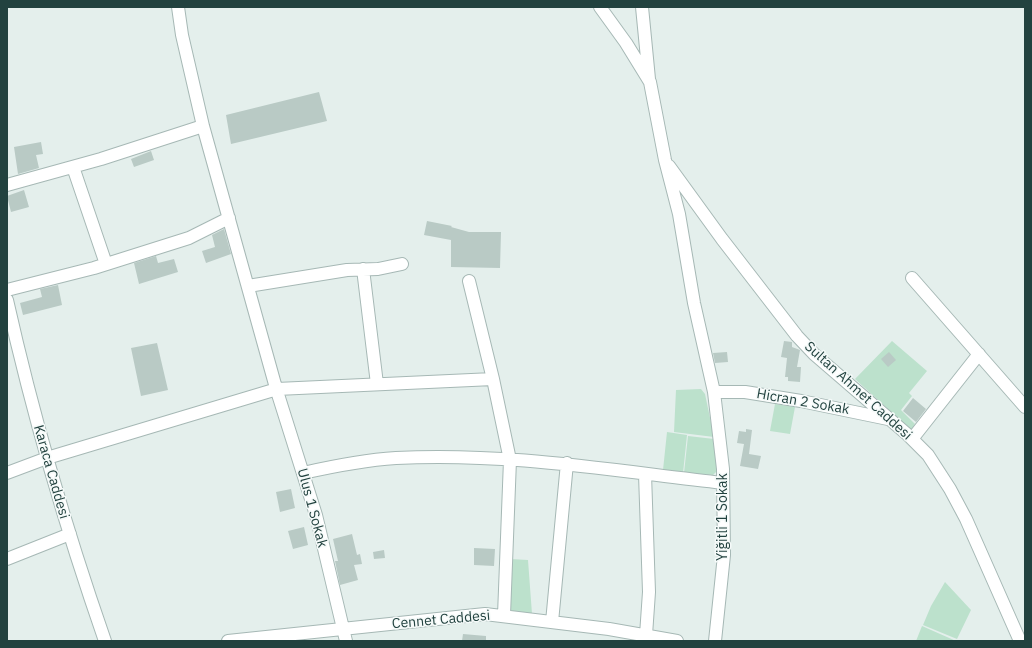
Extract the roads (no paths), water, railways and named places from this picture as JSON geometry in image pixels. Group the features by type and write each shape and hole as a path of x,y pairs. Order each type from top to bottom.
{"street":[{"name":"Ulus 1 Sokak","path":"178,7 182,35 203,126 277,388 316,516 344,635"},
{"path":"600,7 626,43 650,82"},
{"name":"Yiğitli 1 Sokak","path":"642,7 650,82 665,160 678,214 694,303 714,392 721,445 724,555 715,641"},
{"path":"7,185 73,167 203,126"},
{"name":"Sultan Ahmet Caddesi","path":"665,160 722,239 797,336 814,354 892,420 928,455 950,489 963,513 1020,641"},
{"path":"73,167 106,264"},
{"path":"7,290 106,264 189,238 229,218"},
{"path":"248,286 402,264"},
{"path":"363,270 377,384"},
{"path":"912,278 1025,407"},
{"path":"469,281 493,379 510,460 504,615"},
{"name":"Karaca Caddesi","path":"7,300 25,379 47,458 105,641"},
{"path":"912,439 979,354"},
{"path":"7,473 47,458 277,388 493,379"},
{"name":"Hicran 2 Sokak","path":"714,392 745,392 844,409 892,420"},
{"path":"303,473 348,464 395,458 440,457 567,463 723,483"},
{"path":"552,622 567,463"},
{"path":"645,474 649,592 646,635"},
{"path":"7,559 70,534"},
{"name":"Cennet Caddesi","path":"228,641 344,635 459,616 485,614 504,615 646,635 677,641"}]}
